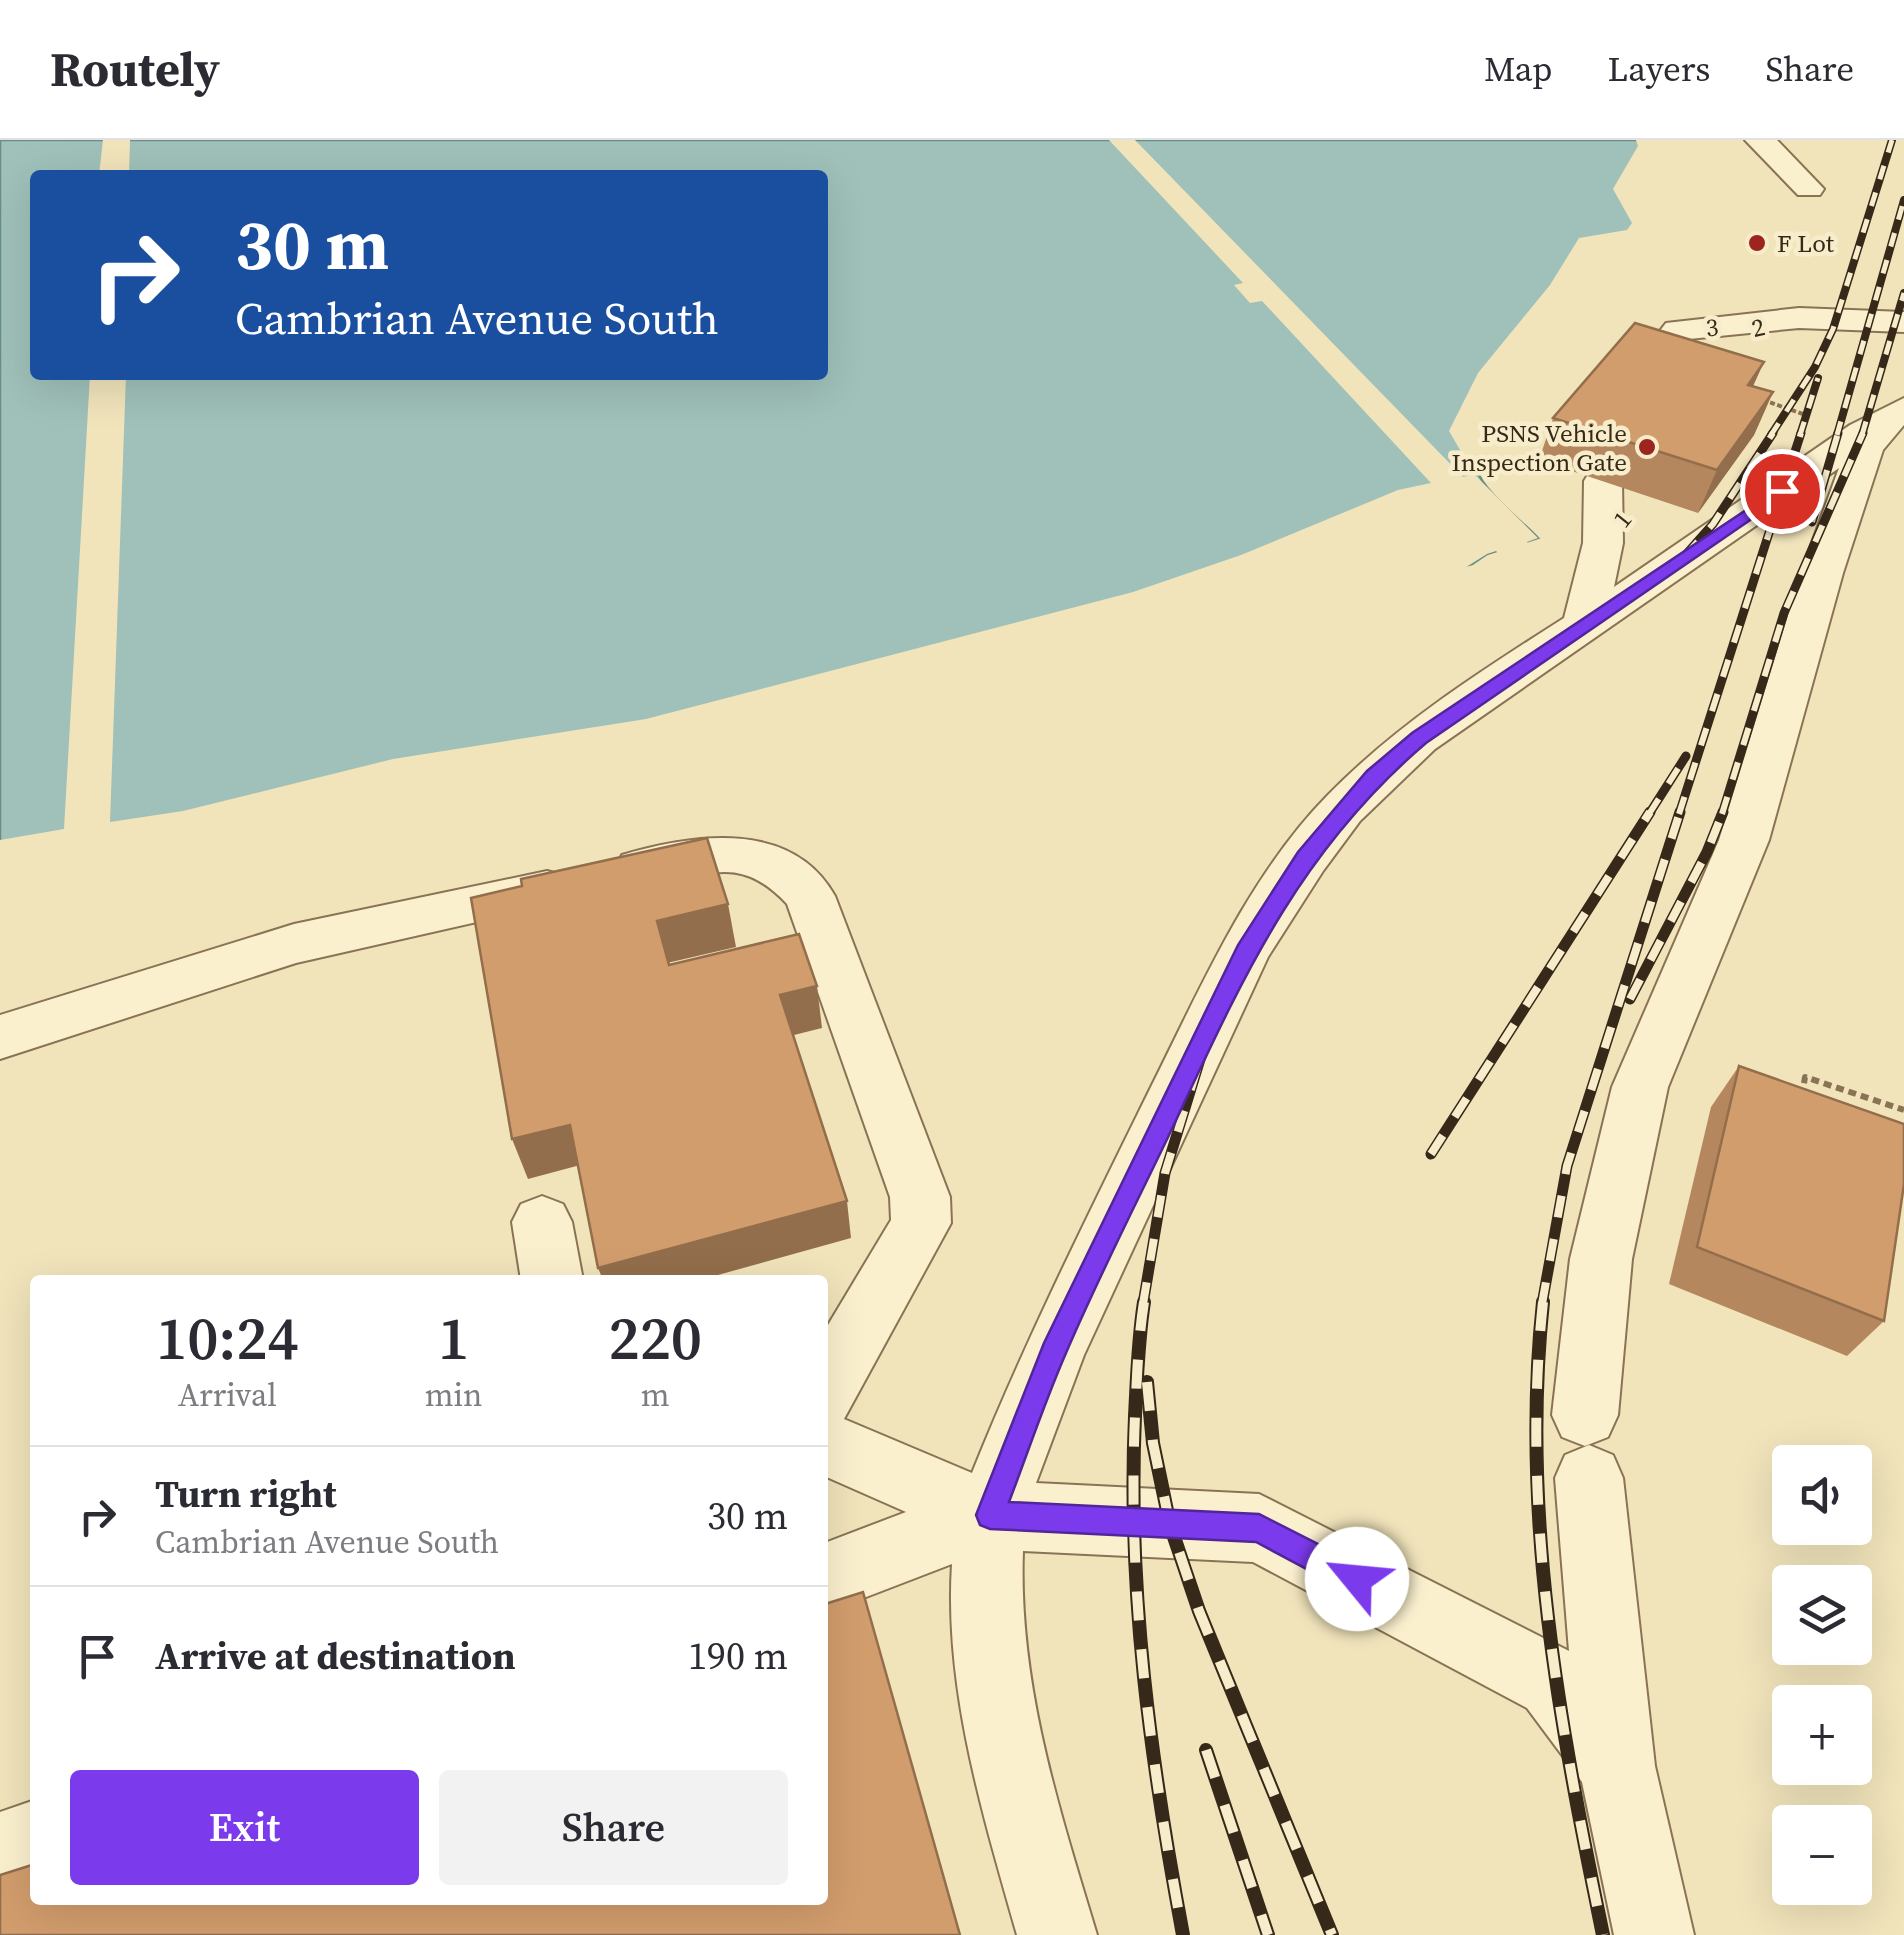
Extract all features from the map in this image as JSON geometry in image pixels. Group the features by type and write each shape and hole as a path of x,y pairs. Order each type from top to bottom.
{"street":[{"path":"1760,140 1809,189"},
{"path":"1710,373 1800,318"},
{"name":"3","path":"1645,373 1678,330 1800,318 1904,322"},
{"path":"1057,1935 1018,1803 998,1704 985,1607 990,1515 1053,1352 1245,951 1306,858 1374,776 1419,738 1884,421"},
{"path":"1654,1935 1617,1766 1587,1447 1602,1259 1640,1087 1744,840 1822,572 1866,448 1884,421"},
{"path":"1565,469 1602,543"},
{"path":"1584,624 1602,543 1603,482"},
{"name":"1","path":"1602,543 1642,494"},
{"path":"0,1037 294,944 700,854 758,857 796,878 810,896 922,1209 922,1223 828,1387"},
{"path":"542,1222 551,1275"},
{"path":"828,1445 990,1515 1259,1528 1553,1682 1617,1766"},
{"path":"828,1577 990,1515"},
{"path":"0,1850 30,1841"}],"path":[{"path":"1710,373 1884,421"},
{"path":"1800,1103 1805,1077 1904,1110"}],"water":[{"path":"0,140 1682,140 1690,171 1472,433 1474,465 1481,479 1538,538 1487,554 1472,564 0,920"}],"pier":[{"path":"103,140 130,140 129,170 100,170"},
{"path":"1109,140 1135,140 1463,477 1474,474 1449,431 1478,373 1550,285 1579,238 1627,230 1632,223 1613,189 1638,146 1636,140 1688,140 1695,171 1641,275 1476,435 1475,475 1538,538 1527,542 1530,546 1500,555 1496,551 1487,554 1444,581 1254,657 0,925 0,840 64,829 90,380 126,380 110,822 183,811 393,759 646,719 1133,592 1241,555 1398,490 1431,483 1262,301 1250,303 1234,285 1243,283"}],"building":[{"path":"1635,323 1764,362 1748,385 1773,392 1717,470 1553,418"},
{"path":"707,838 728,904 657,921 669,965 799,934 817,986 780,995 847,1201 598,1268 570,1125 512,1139 471,898 522,886 521,879"},
{"path":"1739,1066 1904,1124 1904,1184 1884,1321 1697,1247"},
{"path":"863,1592 960,1935 0,1935 0,1875 30,1866 30,1905 828,1905 828,1603"}],"railway":[{"path":"1771,435 1815,367 1833,329 1892,140"},
{"path":"1837,435 1904,200"},
{"path":"1862,435 1904,293"},
{"path":"1800,435 1818,378"},
{"path":"1342,814 1378,774 1460,707 1682,559 1713,524 1773,433"},
{"path":"1679,814 1801,433"},
{"path":"1812,522 1838,433"},
{"path":"1722,814 1784,613 1863,433"},
{"path":"1649,814 1686,756"},
{"path":"1143,1304 1165,1173 1210,1027 1278,894 1345,812"},
{"path":"1431,1154 1650,812"},
{"path":"1542,1304 1567,1166 1680,812"},
{"path":"1630,999 1707,852 1723,812"},
{"path":"1144,1302 1133,1482 1138,1612 1152,1742 1183,1935"},
{"path":"1543,1302 1537,1462 1548,1620 1572,1778 1603,1935"},
{"path":"1147,1382 1153,1443 1170,1525 1199,1611 1332,1935"},
{"path":"1206,1750 1268,1935"}],"place":[{"name":"F Lot","path":"1757,243"},
{"name":"PSNS Vehicle Inspection Gate","path":"1647,447"}],"route":[{"path":"1357,1579 1259,1528 990,1515 1053,1352 1245,951 1343,810 1374,776 1419,738 1782,491"}]}
